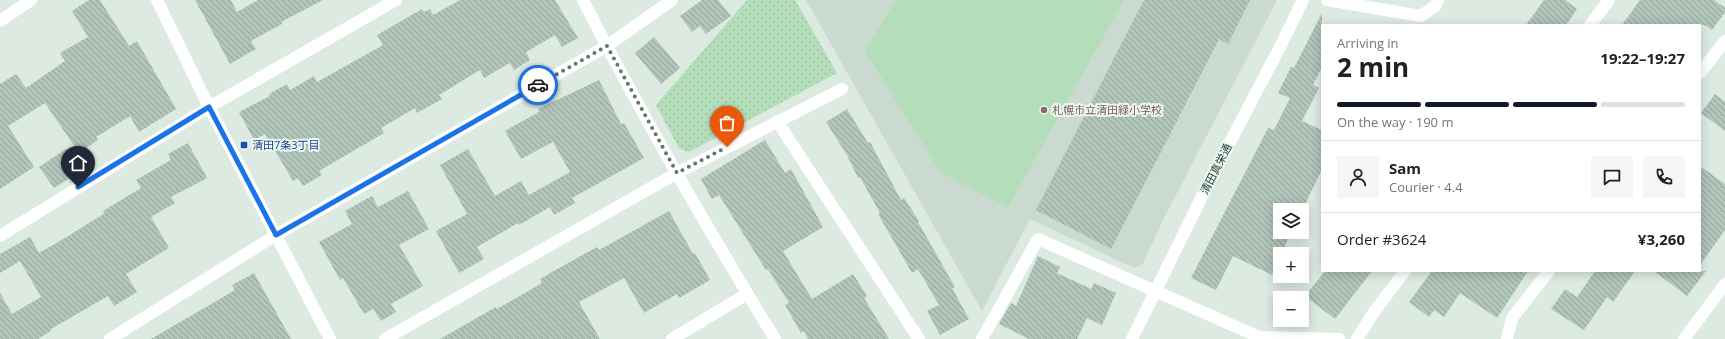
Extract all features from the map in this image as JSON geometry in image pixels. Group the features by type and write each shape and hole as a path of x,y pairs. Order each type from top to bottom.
{"street":[{"path":"0,21 31,0"},
{"path":"157,0 209,107 330,339"},
{"path":"0,236 209,107 396,0"},
{"path":"583,0 677,173 747,294 775,339"},
{"path":"110,339 276,235 607,46 672,0"},
{"name":"清田真栄通","path":"1132,339 1209,182 1303,0"},
{"path":"1327,0 1421,16 1435,6 1438,0"},
{"path":"1591,24 1608,0"},
{"path":"1701,73 1725,41"},
{"path":"385,339 677,173 842,88"},
{"path":"777,121 919,339"},
{"path":"982,339 1038,239 1259,337 1339,339"},
{"path":"1357,339 1374,312 1404,272"},
{"path":"1507,339 1512,318 1548,272"},
{"path":"1684,339 1725,284"},
{"path":"672,339 747,294"}],"shaded area":[{"name":"札幌市立清田緑小学校","path":"806,0 1277,0 1161,224 1143,264 1134,268 1030,219 982,311"}],"green space":[{"path":"747,0 795,0 837,73 689,152 679,148 656,105"},
{"path":"896,0 1124,0 1008,207 941,173 865,51"}],"building":[{"path":"89,0 100,0 129,46 137,41 176,109 139,132 130,116 96,137 98,140 79,153 45,103 8,126 34,167 0,189 0,84 16,74 26,88 65,61 60,53 88,37 72,11"},
{"path":"195,0 231,0 237,12 258,0 323,0 281,22 282,24 251,41 256,49 230,64"},
{"path":"460,0 555,0 578,38 562,47 555,35 526,52 530,60 514,70 510,63 484,78 480,70 439,95 442,99 417,113 415,108 381,128 384,133 319,171 322,175 303,186 298,178 293,181 265,134 254,140 239,112 270,96 269,94 287,84 290,90 314,76 317,82 383,45 377,35 422,9 424,12 430,9 433,15"},
{"path":"702,0 718,0 731,16 706,34 700,26 692,32 680,16"},
{"path":"1144,0 1250,0 1228,44 1219,39 1111,249 1036,210"},
{"path":"1544,0 1565,0 1577,9 1567,24 1527,24"},
{"path":"1640,0 1714,0 1725,8 1725,12 1712,30 1701,24 1623,24"},
{"path":"1322,13 1321,69 1313,85 1319,88 1302,121 1321,130 1321,171 1306,203 1273,203 1273,239 1288,239 1284,247 1273,247 1272,275 1233,256 1216,290 1191,278 1268,128 1274,130 1290,98 1278,93 1291,67 1294,68"},
{"path":"654,37 680,68 661,84 635,53"},
{"path":"599,80 621,124 624,123 644,158 572,198 575,203 554,215 550,207 519,225 518,223 477,247 484,259 459,273 436,231 467,214 440,165 468,149 495,196 521,181 529,195 570,172 553,142 521,159 505,131 539,112 538,109"},
{"path":"1715,94 1725,102 1725,131 1701,113"},
{"path":"847,109 868,143 870,142 901,200 904,198 919,221 918,222 955,287 952,288 969,319 940,335 927,311 939,305 918,269 912,273 878,214 880,213 860,177 858,178 847,155 826,122"},
{"path":"765,140 785,173 791,169 823,227 783,251 812,299 853,274 867,296 864,298 889,339 808,339 804,331 801,333 785,305 789,303 768,269 766,270 719,195 712,199 701,179"},
{"path":"188,143 207,178 171,197 175,203 151,217 169,248 126,274 137,292 114,306 108,296 51,329 52,330 38,339 0,339 0,293 12,314 41,297 20,261 0,273 0,254 30,237 39,253 65,238 105,213 103,211 141,188 136,180 171,160 168,154"},
{"path":"66,149 81,171 54,188 39,167"},
{"path":"1701,167 1725,184 1725,230 1701,264"},
{"path":"408,191 429,229 399,245 423,286 391,304 396,312 381,321 373,309 364,314 343,278 340,280 319,242 352,224 345,211 372,196 378,207"},
{"path":"669,211 693,254 695,253 710,280 679,298 677,294 644,313 624,278 579,302 600,339 440,339 542,283 540,279 559,268 597,247 599,250"},
{"path":"1038,256 1060,267 1057,273 1091,289 1094,283 1116,293 1102,325 1087,318 1077,339 1029,339 999,324 1011,303 1016,306"},
{"path":"1706,271 1687,296 1655,272"},
{"path":"1324,272 1371,272 1335,319 1309,299 1309,291"},
{"path":"1431,272 1527,272 1497,318 1460,293 1444,317 1434,310 1429,317 1409,302"},
{"path":"1594,272 1634,272 1613,302 1607,297 1584,330 1551,309 1565,289 1577,297"},
{"path":"254,273 291,339 151,339 235,290 232,285"}],"way so far":[{"path":"538,85 607,46 677,173 727,147"}],"place":[{"name":"札幌市立清田緑小学校","path":"1044,110"},
{"name":"清田7条3丁目","path":"244,145"}],"route":[{"path":"78,187 209,107 276,235 538,85"}]}
